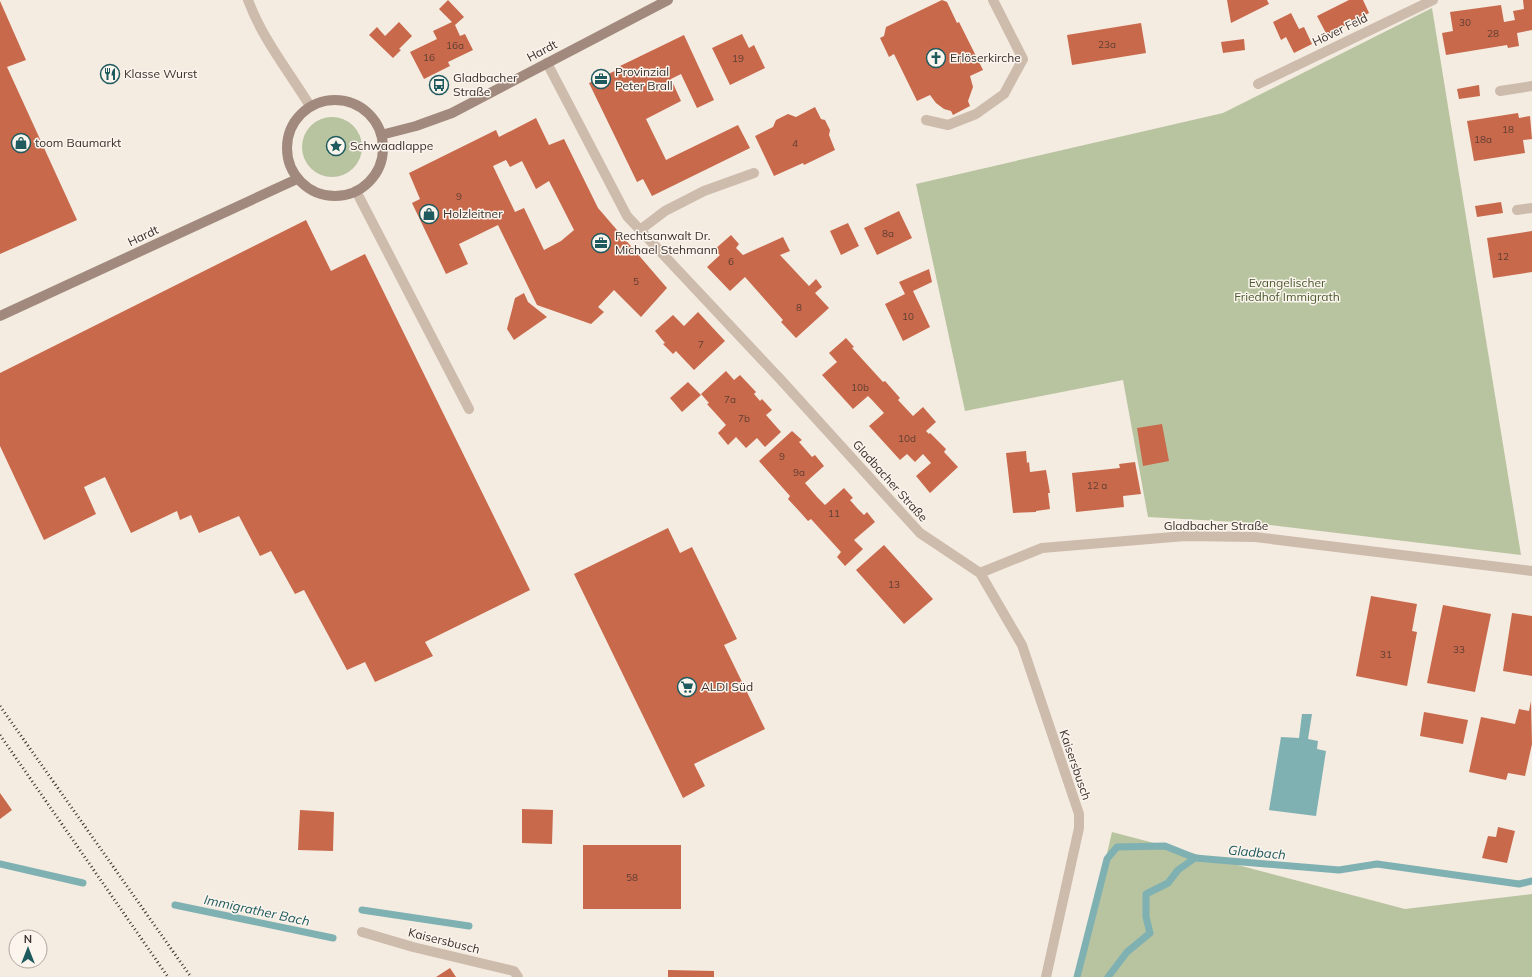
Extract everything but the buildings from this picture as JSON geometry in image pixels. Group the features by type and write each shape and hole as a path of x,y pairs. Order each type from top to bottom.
{"main road":[{"name":"Hardt","path":"381,135 416,126 452,113 668,0"},
{"path":"339,100 353,103 365,110 375,122 381,135 383,148 381,161 376,173 367,183 356,191 336,196 315,192 297,179 288,160 286,150 287,140 295,120 310,106 324,101 339,100"},
{"name":"Hardt","path":"0,316 297,179"}],"street":[{"path":"248,0 254,16 274,53 310,106"},
{"path":"926,120 948,125 976,114 1004,94 1023,59 993,0"},
{"name":"Höver Feld","path":"1258,84 1433,0"},
{"name":"Gladbacher Straße","path":"547,63 627,216 781,380 920,533 980,573 1042,548 1185,536 1255,537 1532,571"},
{"path":"1500,92 1532,86"},
{"path":"640,230 665,212 704,191 754,173"},
{"path":"356,191 469,409"},
{"path":"1517,210 1532,208"},
{"name":"Kaisersbusch","path":"980,573 1022,645 1079,814 1079,828 1046,977"},
{"name":"Kaisersbusch","path":"362,932 413,947 514,971 518,977"}],"green space":[{"name":"Evangelischer Friedhof Immigrath","path":"1432,8 1521,555 1253,523 1148,517 1123,380 965,411 916,184 1223,113"},
{"path":"326,117 338,117 349,122 357,130 362,141 360,159 349,172 338,177 326,177 315,172 307,164 302,153 302,141 307,130 315,122"},
{"path":"1112,832 1405,909 1532,894 1532,977 1078,977"}],"water":[{"path":"1302,714 1312,714 1308,739 1318,741 1317,749 1326,751 1316,816 1269,810 1281,737 1299,738"}],"waterway":[{"name":"Gladbach","path":"1077,977 1107,859 1117,847 1165,846 1195,858 1339,870 1377,864 1519,884 1532,881"},
{"path":"1108,977 1127,952 1150,933 1146,917 1146,894 1168,883 1178,870 1195,858"},
{"name":"Immigrather Bach","path":"0,864 83,883"},
{"name":"Immigrather Bach","path":"175,905 333,938"},
{"name":"Immigrather Bach","path":"362,910 469,926"}],"railway":[{"path":"0,706 191,977"},
{"path":"0,735 168,977"}],"place":[{"name":"Erlöserkirche","path":"936,58"},
{"name":"Klasse Wurst","path":"110,74"},
{"name":"Provinzial Peter Brall","path":"601,79"},
{"name":"Gladbacher Straße","path":"439,85"},
{"name":"toom Baumarkt","path":"21,143"},
{"name":"Schwaadlappe","path":"336,146"},
{"name":"Holzleitner","path":"429,214"},
{"name":"Rechtsanwalt Dr. Michael Stehmann","path":"601,243"},
{"name":"ALDI Süd","path":"687,687"}]}
